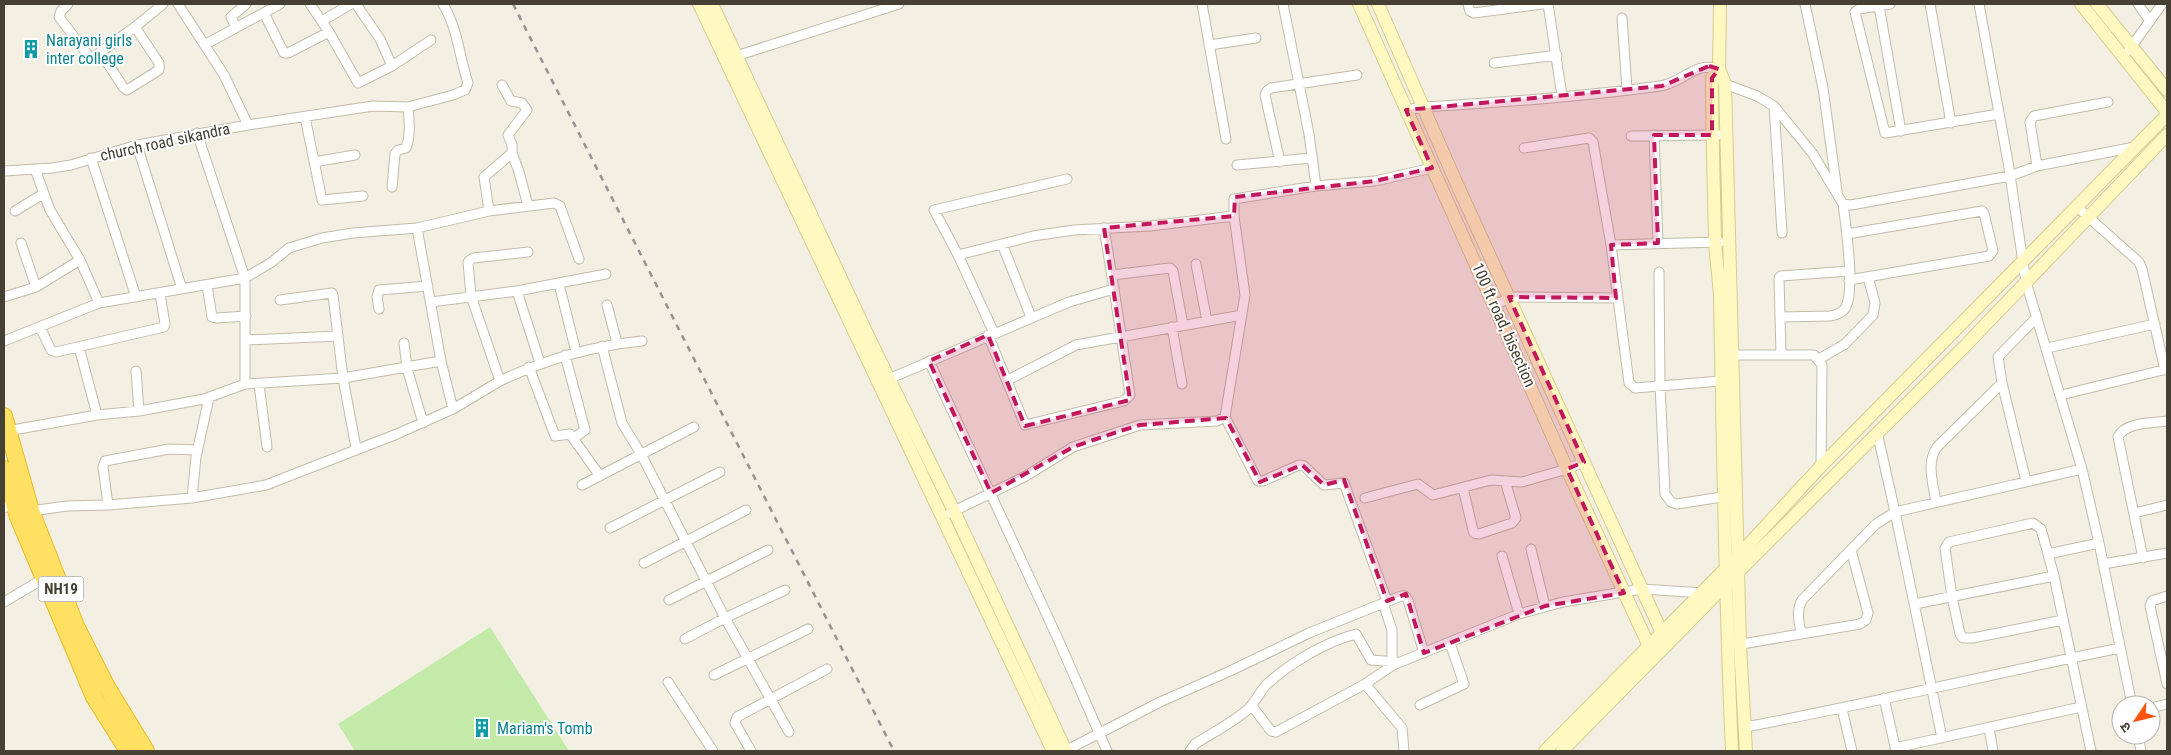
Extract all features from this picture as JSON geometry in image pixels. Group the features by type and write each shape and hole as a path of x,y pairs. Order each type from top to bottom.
{"highway":[{"name":"NH19","path":"5,424 31,512 76,626 107,687 146,751"},
{"name":"NH19","path":"4,469 8,506 44,579 94,697 128,751"}],"street":[{"path":"68,4 59,14 60,21 90,58 93,59 162,4"},
{"name":"church road sikandra","path":"4,171 71,165 137,145 248,125 224,75 206,44 178,4"},
{"path":"236,28 230,17 246,4"},
{"path":"206,44 280,4"},
{"path":"310,4 329,32 358,83 392,66 431,40"},
{"path":"322,21 350,4"},
{"path":"356,4 380,39 392,66"},
{"path":"248,125 305,118 373,106 408,107 454,95 468,86 457,35 443,4"},
{"path":"699,4 724,59 784,168"},
{"path":"712,4 738,56 784,168 884,381 1066,751 1160,702 1301,637 1401,596 1407,598 1424,653"},
{"path":"724,59 899,4"},
{"path":"1202,4 1226,139"},
{"path":"1283,4 1306,119 1316,186"},
{"name":"100 ft road, bisection","path":"1359,4 1567,469 1649,646"},
{"path":"1378,4 1662,633"},
{"path":"1468,4 1470,11 1474,12 1542,4"},
{"path":"1548,4 1562,96"},
{"path":"1720,4 1719,69 1725,84 1726,136 1720,294 1727,355 1731,496 1725,569 1745,727 1746,751"},
{"path":"1805,4 1823,88 1838,194"},
{"path":"1890,4 1859,9 1855,12 1884,132 1901,131 1998,114"},
{"path":"1930,4 1951,122"},
{"path":"1979,4 2010,176 2026,282 2082,469 2130,695"},
{"path":"2081,4 2167,90"},
{"path":"1562,751 1707,595 1725,569 1821,466 2137,147 2167,113 2097,4"},
{"path":"2138,4 2150,21"},
{"path":"2127,52 2162,4"},
{"path":"1879,6 1901,131"},
{"path":"264,13 284,53 288,53 329,32"},
{"path":"1622,18 1627,89"},
{"path":"102,53 125,89 130,89 159,70 159,63 135,27"},
{"path":"1210,45 1256,38"},
{"path":"1494,63 1557,55"},
{"path":"1406,110 1669,84 1689,72 1709,66 1719,69"},
{"path":"1719,69 1712,78 1712,135 1722,242"},
{"path":"1280,162 1265,96 1267,91 1271,88 1357,76"},
{"path":"1725,84 1757,96 1774,106 1813,154 1843,204 1849,276 1846,306 1837,315 1780,317"},
{"path":"502,85 511,101 522,103 527,110 508,135 528,206"},
{"path":"2037,166 2030,122 2034,116 2108,102"},
{"path":"1774,106 1782,233"},
{"path":"392,187 394,154 398,150 406,148 409,140 408,107"},
{"path":"305,118 322,200 363,196"},
{"path":"197,133 245,278 245,384"},
{"path":"1654,135 1658,243"},
{"path":"1545,751 1662,633 1707,595 1726,584 1966,344 2167,135"},
{"path":"1631,136 1726,136"},
{"path":"1524,148 1592,139 1611,245 1616,298 1629,382 1635,388 1721,381"},
{"path":"137,145 182,289"},
{"path":"1843,204 1851,205 2010,176 2037,166 2137,147"},
{"path":"490,211 484,176 512,153"},
{"path":"314,162 355,155"},
{"path":"91,158 136,297"},
{"path":"1237,165 1311,158"},
{"path":"1396,662 1392,630 1385,602 1344,483 1324,485 1304,466 1299,465 1260,482 1256,479 1225,417 1245,295 1234,216 1235,197 1292,191 1316,186 1375,181 1432,168"},
{"path":"35,169 50,210 80,260 99,303"},
{"path":"1068,179 935,208 935,212 958,255 991,334 1024,423 1028,425 1124,401 1130,396 1104,228"},
{"path":"15,210 43,194"},
{"path":"4,341 99,303 245,278 297,244 352,233 417,228 490,211 558,203 579,259"},
{"path":"2061,394 2166,369 2139,262 2077,207"},
{"path":"1781,354 1778,279 1781,276 1868,277 1992,254 1984,213 1979,211 1847,234"},
{"path":"958,255 1033,236 1074,230 1150,226 1234,216"},
{"path":"417,228 453,409"},
{"path":"1611,245 1722,242"},
{"path":"21,243 36,287"},
{"path":"1002,244 1032,317"},
{"path":"500,381 471,296 469,260 528,252"},
{"path":"4,297 36,287 80,260"},
{"path":"1196,264 1207,321"},
{"path":"1112,275 1170,268 1173,271 1183,325"},
{"path":"1659,272 1660,386 1666,494 1668,499 1677,504 1731,496"},
{"path":"431,302 517,291 606,274"},
{"path":"1819,359 1845,344 1873,315 1875,303 1868,277"},
{"path":"559,284 576,352"},
{"path":"207,286 212,317 246,316"},
{"path":"379,309 377,297 380,290 428,286"},
{"path":"884,381 1084,296 1114,289"},
{"path":"517,291 540,363"},
{"path":"280,300 332,293 343,378 356,448"},
{"path":"40,327 53,352 164,326 160,294"},
{"path":"1494,304 1510,298 1616,298"},
{"path":"606,305 617,344"},
{"path":"1008,380 1076,345 1242,315"},
{"path":"2026,481 2002,383 1998,357 2037,317"},
{"path":"2046,348 2155,324"},
{"path":"1172,328 1182,384"},
{"path":"246,340 338,336"},
{"path":"31,512 67,506 108,505 192,498 266,485 423,423 453,409 500,381 540,363 602,346 642,341"},
{"path":"404,343 407,368 423,423"},
{"path":"79,346 98,415"},
{"path":"602,346 622,423 641,454 725,618 789,732"},
{"path":"1727,355 1814,355 1819,359 1822,365 1821,466"},
{"path":"1727,355 1721,381 1731,496 1740,570 1734,646 1732,751"},
{"path":"565,356 585,430 574,438"},
{"path":"5,424 139,411 209,398 245,384 343,378 442,361"},
{"path":"928,361 991,493 1107,751"},
{"path":"529,368 555,436 569,433 600,476"},
{"path":"136,371 139,411"},
{"path":"1936,502 1931,466 1932,456 1937,447 2002,383"},
{"path":"259,384 267,446"},
{"path":"192,498 197,450 209,398"},
{"path":"948,514 1026,476 1073,446 1140,425 1217,421 1225,417"},
{"path":"2143,558 2118,437 2120,431 2128,427 2167,421"},
{"path":"582,485 694,427"},
{"path":"1877,432 1942,738"},
{"path":"108,505 103,467 105,461 169,449 197,450"},
{"path":"1366,498 1418,484 1433,495 1491,480 1514,483 1522,482 1584,462"},
{"path":"1801,633 1798,606 1802,600 1876,524 1895,512 2082,469"},
{"path":"610,528 720,472"},
{"path":"1463,488 1474,534 1479,534 1512,523 1516,518 1505,481"},
{"path":"2135,513 2167,505"},
{"path":"644,562 746,510"},
{"path":"948,514 1053,751"},
{"path":"2063,620 1967,638 1960,634 1952,597 1945,548 1949,542 2033,523 2041,529 2054,576 2091,751"},
{"path":"2048,554 2099,543"},
{"path":"1531,549 1544,606"},
{"path":"669,600 705,580 768,550"},
{"path":"1734,646 1860,624 1866,620 1868,613 1851,550"},
{"path":"2103,564 2167,553"},
{"path":"1502,556 1520,614"},
{"path":"1915,604 2054,576"},
{"path":"4,602 44,579"},
{"path":"1252,706 1271,731 1276,732 1365,684 1396,662 1544,606 1642,589 1707,595"},
{"path":"685,639 785,590"},
{"path":"2167,596 2152,601 2150,606 2164,654 2167,684"},
{"path":"714,676 808,629"},
{"path":"1190,751 1195,744 1252,706 1264,687 1289,668 1323,647 1355,634 1359,635 1371,660 1396,662"},
{"path":"1420,705 1464,684 1450,643"},
{"path":"1745,727 1842,709 1884,698 2120,648"},
{"path":"751,751 735,720 827,669"},
{"path":"668,682 713,751"},
{"path":"1365,684 1402,728 1404,751"},
{"path":"1884,698 1896,749 2081,707"},
{"path":"1842,709 1852,751"},
{"path":"1989,728 1993,751"}],"highlighted area":[{"path":"1709,66 1719,69 1712,78 1712,135 1654,135 1658,243 1611,245 1616,298 1509,297 1584,462 1567,469 1624,593 1545,606 1424,653 1406,594 1387,601 1344,480 1324,485 1302,465 1260,482 1226,418 1140,425 1120,431 1073,447 991,493 929,361 988,335 1025,426 1130,400 1104,228 1234,216 1235,197 1375,181 1432,168 1406,110 1662,86"}],"green space":[{"path":"490,627 569,751 355,751 338,724"}],"railway":[{"path":"513,4 894,751"}],"place":[{"name":"Narayani girls inter college","path":"31,49"},
{"name":"Mariam's Tomb","path":"482,728"}]}
